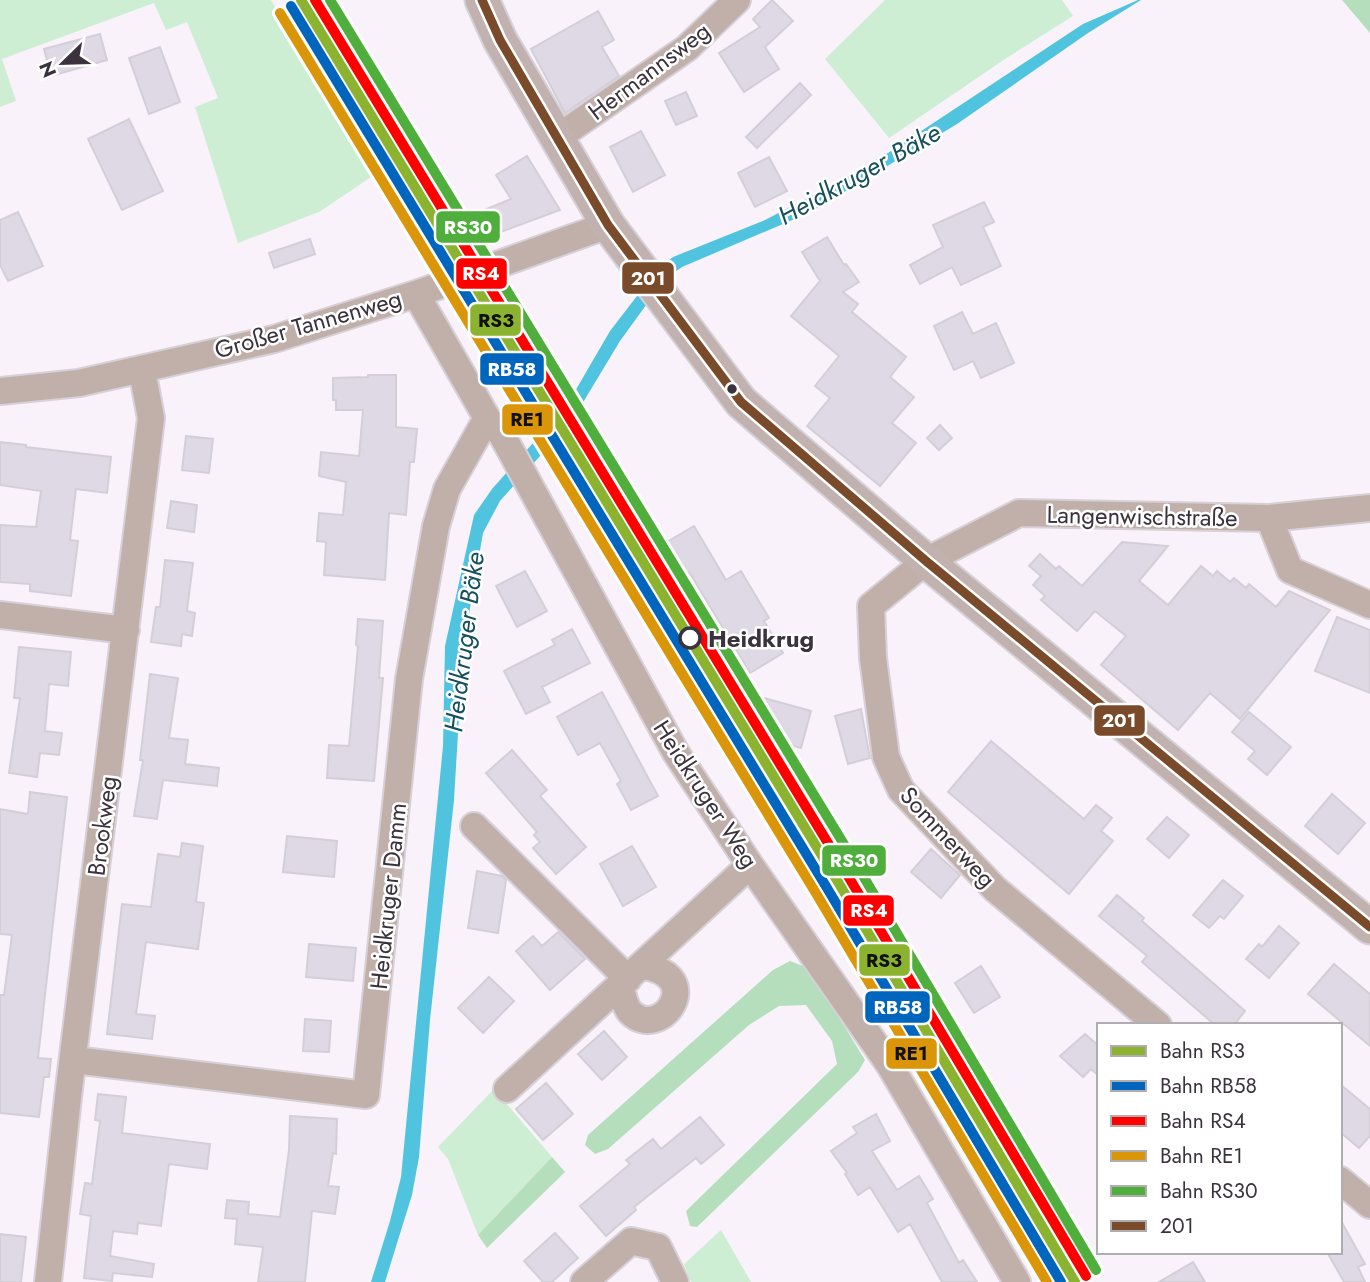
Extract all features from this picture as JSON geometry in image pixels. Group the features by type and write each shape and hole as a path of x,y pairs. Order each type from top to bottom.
{"main road":[{"path":"482,0 500,40 608,226 741,402 926,561 1370,927"}],"street":[{"name":"Hermannsweg","path":"557,138 687,48 737,0"},
{"name":"Großer Tannenweg","path":"0,391 79,383 274,339 416,294 608,226"},
{"name":"Heidkruger Weg","path":"416,294 530,487 676,753 750,865 889,1064 1017,1282"},
{"name":"Brookweg","path":"48,1282 151,418 142,370"},
{"name":"Heidkruger Damm","path":"74,1060 366,1095 409,679 436,526 447,489 494,427"},
{"name":"Langenwischstraße","path":"926,561 1019,513 1269,519 1370,508"},
{"path":"1269,519 1290,570 1370,605"},
{"name":"Sommerweg","path":"926,561 871,606 873,658 886,757 901,790 995,889 1156,1023"},
{"path":"0,615 126,630"},
{"path":"474,827 630,977"},
{"path":"507,1089 750,865"},
{"path":"1342,1182 1370,1205"},
{"path":"584,1282 631,1241 658,1247 675,1282"}],"green space":[{"path":"0,0 271,0 374,175 319,212 238,243 195,107 218,98 187,22 166,30 154,3 2,59 16,101 0,107"},
{"path":"885,0 1062,0 1073,16 889,138 825,59"},
{"path":"1342,0 1370,0 1370,33"},
{"path":"790,961 803,966 819,985 865,1060 858,1072 697,1227 690,1226 686,1211 837,1064 832,1041 806,1005 779,1006 749,1025 608,1149 595,1154 585,1145 588,1135 773,970"},
{"path":"494,1089 552,1157 478,1235 448,1159 438,1147"},
{"path":"552,1157 565,1172 487,1248 478,1235"},
{"path":"721,1230 751,1282 691,1282 684,1264"}],"water":[{"name":"Heidkruger Bäke","path":"1141,0 1088,33 957,124 811,212 682,267 665,279 620,341 573,419 500,501 483,533 463,649 454,800 430,1020 419,1157 412,1195 385,1282 371,1282 401,1177 443,746 445,646 474,515 492,489 567,405 610,331 657,270 673,257 765,220 823,190 888,153 1083,24"}],"building":[{"path":"772,0 793,21 765,47 779,69 744,92 719,53 760,27 753,19"},
{"path":"598,11 614,40 602,47 619,76 565,113 531,49"},
{"path":"100,34 107,60 51,76 44,49"},
{"path":"160,47 180,102 149,114 129,58"},
{"path":"800,83 811,95 757,148 746,137"},
{"path":"686,92 697,116 676,125 665,101"},
{"path":"129,119 163,191 122,210 88,139"},
{"path":"641,131 665,175 633,192 610,147"},
{"path":"527,156 560,210 471,243 460,220 511,199 496,175"},
{"path":"769,157 787,191 755,207 738,173"},
{"path":"984,202 994,222 983,227 1001,266 961,285 952,267 920,284 910,265 943,247 933,225"},
{"path":"18,212 43,266 8,281 0,265 0,220"},
{"path":"827,237 844,265 846,264 859,282 843,292 858,304 852,312 906,357 890,377 914,397 892,423 916,443 880,486 807,426 830,398 815,386 839,356 791,316 820,281 802,252"},
{"path":"310,239 315,254 274,268 269,253"},
{"path":"962,312 973,334 996,323 1014,363 981,378 973,361 954,370 934,326"},
{"path":"396,375 396,427 417,429 414,462 410,462 406,515 389,513 385,580 324,575 326,542 317,541 319,513 343,515 346,482 319,476 321,452 359,456 363,410 336,410 333,378"},
{"path":"940,425 952,438 939,450 927,438"},
{"path":"186,436 213,439 209,473 182,470"},
{"path":"0,442 111,457 107,493 76,489 70,540 78,541 71,596 30,591 30,584 0,582 0,525 36,527 41,491 0,485"},
{"path":"171,501 197,505 194,532 167,528"},
{"path":"694,526 726,580 741,571 769,618 764,621 783,653 750,673 689,572 679,578 660,546"},
{"path":"1122,542 1168,546 1139,581 1168,605 1201,566 1213,576 1217,571 1230,582 1234,578 1246,588 1249,584 1276,607 1289,591 1330,610 1240,719 1210,693 1178,730 1101,665 1126,636 1095,611 1077,631 1041,600 1045,596 1033,585 1041,576 1029,566 1040,554 1056,569 1059,566 1082,586"},
{"path":"165,560 193,563 187,611 195,613 192,636 182,634 181,646 151,642 156,607 160,607"},
{"path":"525,571 547,611 517,627 496,586"},
{"path":"1337,617 1370,630 1370,693 1315,671"},
{"path":"358,619 383,621 379,678 383,678 374,781 327,778 329,745 349,746"},
{"path":"572,629 590,663 542,687 550,702 526,714 504,671 555,645 552,640"},
{"path":"19,647 71,652 68,686 49,684 45,731 62,733 59,755 40,753 37,777 9,773 20,698 14,698"},
{"path":"150,674 178,678 169,738 188,740 185,764 219,768 217,786 163,780 157,819 134,816 143,760 140,760"},
{"path":"602,692 658,796 631,810 617,784 621,781 600,743 578,755 557,717"},
{"path":"764,698 811,711 801,748 759,736 766,709 771,710"},
{"path":"861,709 870,758 848,764 835,716"},
{"path":"1249,712 1291,747 1267,775 1248,759 1255,751 1232,732"},
{"path":"991,741 1084,819 1096,805 1112,818 1101,831 1113,841 1069,894 948,792"},
{"path":"512,750 547,790 540,796 586,847 556,874 533,848 540,842 534,835 537,832 486,773"},
{"path":"30,792 67,797 38,1058 51,1059 49,1077 44,1077 39,1117 0,1113 0,995 4,995 12,935 0,934 0,809 28,814"},
{"path":"1332,794 1365,823 1338,854 1305,826"},
{"path":"1167,817 1189,835 1169,858 1147,839"},
{"path":"287,836 337,841 334,877 283,872"},
{"path":"182,843 203,846 196,902 204,903 198,949 146,942 136,1014 155,1016 152,1039 107,1034 122,904 151,907 158,854 180,857"},
{"path":"632,846 656,887 623,906 600,864"},
{"path":"931,849 960,875 941,898 911,872"},
{"path":"477,871 502,876 506,880 498,933 468,928"},
{"path":"1223,880 1243,896 1224,919 1220,916 1209,928 1193,915"},
{"path":"1117,895 1144,918 1142,921 1245,1011 1236,1023 1213,1023 1142,962 1147,956 1099,916"},
{"path":"1279,926 1299,943 1269,978 1246,959 1259,944 1262,947"},
{"path":"558,932 585,959 550,990 516,951 533,936 542,946"},
{"path":"309,944 356,948 353,981 306,977"},
{"path":"1334,964 1370,994 1370,1046 1308,994"},
{"path":"981,966 1000,997 974,1013 955,983"},
{"path":"489,977 514,1001 483,1033 458,1008"},
{"path":"305,1019 331,1021 329,1052 303,1051"},
{"path":"604,1031 627,1057 602,1080 578,1054"},
{"path":"1085,1034 1097,1044 1097,1074 1091,1069 1083,1077 1060,1056"},
{"path":"546,1083 573,1114 543,1140 516,1109"},
{"path":"1342,1086 1370,1109 1370,1136 1359,1148 1342,1134"},
{"path":"98,1094 126,1097 122,1133 210,1144 207,1169 169,1164 161,1226 138,1223 137,1234 113,1231 110,1256 154,1264 152,1277 113,1273 112,1281 84,1278 91,1216 80,1214 85,1183 92,1184 100,1121 95,1120"},
{"path":"876,1114 890,1141 872,1151 897,1190 919,1176 933,1199 927,1203 959,1263 963,1260 977,1282 942,1282 910,1224 898,1232 870,1187 858,1195 845,1174 847,1173 831,1151 857,1133 853,1127"},
{"path":"290,1116 337,1119 336,1154 333,1153 328,1186 339,1187 335,1214 312,1211 305,1282 258,1282 263,1247 235,1244 237,1219 225,1218 227,1200 249,1202 248,1214 280,1217 289,1150"},
{"path":"700,1117 724,1145 701,1164 696,1158 634,1207 636,1210 606,1236 580,1206 630,1164 626,1160 653,1139 661,1149"},
{"path":"1342,1223 1365,1264 1358,1267 1365,1282 1344,1282 1328,1254 1342,1254"},
{"path":"555,1233 578,1258 552,1282 543,1282 524,1261"},
{"path":"0,1234 26,1237 21,1282 0,1282"},
{"path":"1193,1262 1205,1282 1159,1282"}],"rail line":[{"name":"RS3","path":"301,0 838,882 1075,1282"},
{"name":"RS4","path":"315,0 848,876 1086,1276"},
{"name":"RS30","path":"330,0 859,869 1096,1270"},
{"name":"RB58","path":"291,6 827,888 1061,1282"},
{"name":"RE1","path":"280,13 817,895 1047,1282"}],"transit line":[{"name":"201","path":"482,0 500,40 608,225 741,402 926,561 1370,927"}],"place":[{"name":"Heidkrug","path":"690,638"}]}
